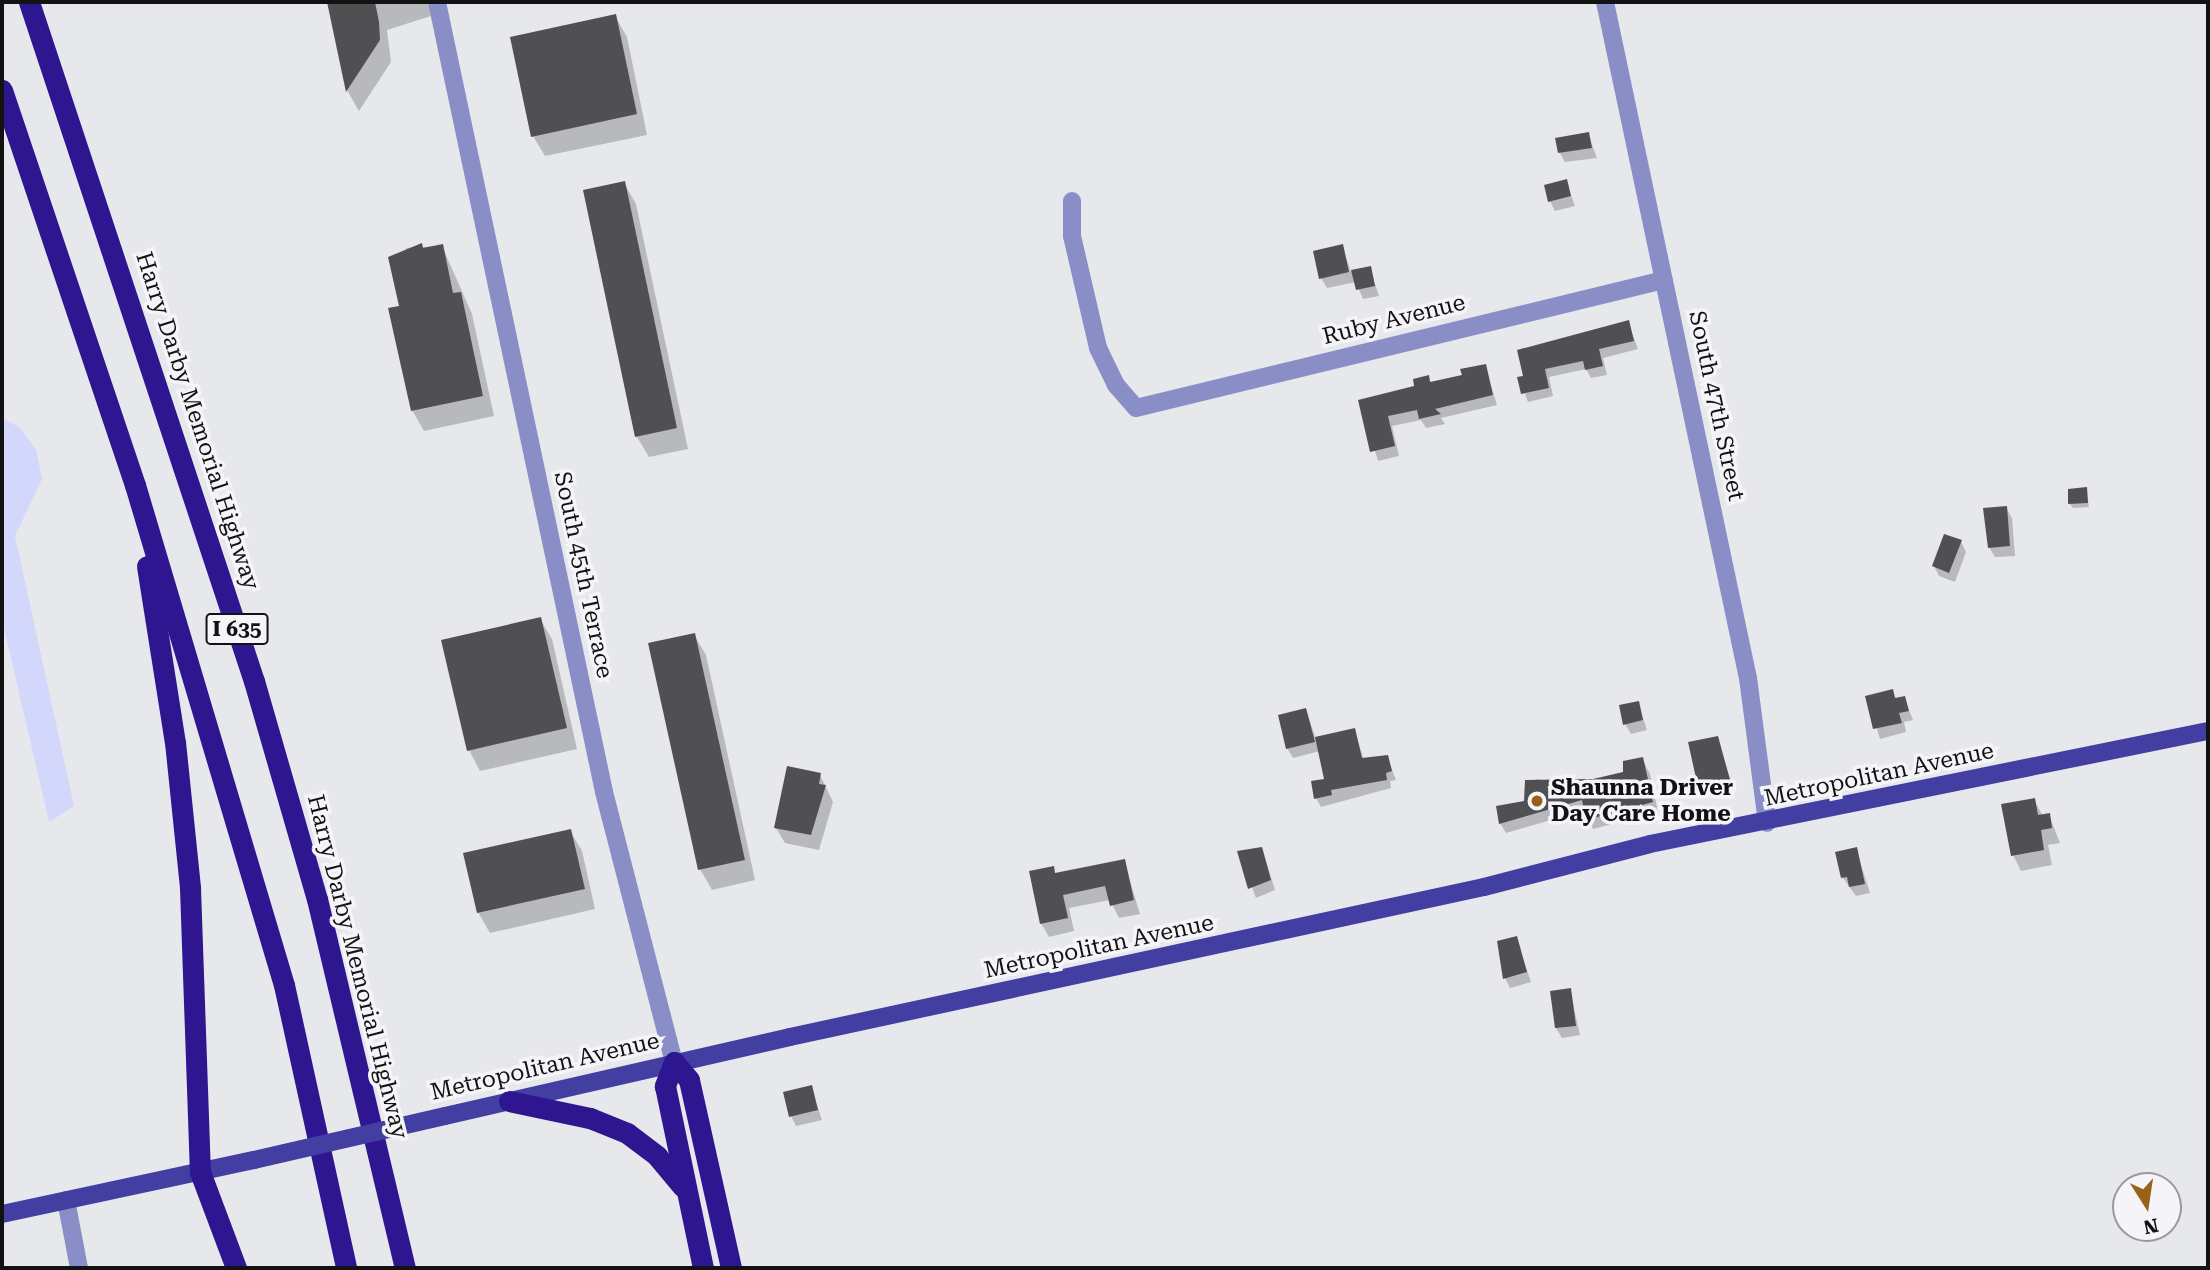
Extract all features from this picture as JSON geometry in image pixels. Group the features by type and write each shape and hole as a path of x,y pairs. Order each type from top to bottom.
{"highway":[{"name":"Harry Darby Memorial Highway","path":"29,2 254,681 317,899 405,1268"},
{"name":"I 635","path":"2,90 135,485 284,985 346,1268"},
{"path":"135,485 175,742 190,888 200,1172 236,1268"},
{"path":"704,1268 683,1187 665,1086 674,1062 689,1080 731,1268"},
{"path":"509,1101 590,1118 627,1133 657,1156 683,1187"}],"main road":[{"name":"Metropolitan Avenue","path":"2,1214 254,1160 674,1062 1305,927 1650,844 1767,823 2208,731"}],"street":[{"name":"South 45th Terrace","path":"438,2 604,792 674,1062"},
{"name":"South 47th Street","path":"1605,2 1748,678 1767,823"},
{"name":"Ruby Avenue","path":"1072,201 1072,236 1098,348 1116,385 1136,408 1664,280"},
{"path":"66,1200 79,1268"}],"shaded area":[{"path":"2,418 19,427 36,449 42,479 15,536 74,806 49,822 2,619"}],"building":[{"path":"327,2 375,2 380,40 346,92"},
{"path":"616,14 637,114 531,137 510,37"},
{"path":"1589,132 1592,148 1558,153 1555,138"},
{"path":"1567,179 1571,196 1548,202 1544,185"},
{"path":"625,181 677,428 635,437 583,190"},
{"path":"422,243 423,248 443,244 453,293 461,292 483,396 411,411 388,308 399,306 388,257"},
{"path":"1343,244 1349,272 1319,279 1313,251"},
{"path":"1371,266 1375,286 1356,290 1351,270"},
{"path":"1629,320 1634,341 1599,349 1603,366 1585,370 1583,361 1545,369 1549,388 1521,394 1517,377 1523,376 1517,350"},
{"path":"1486,364 1493,395 1435,409 1441,414 1419,419 1417,410 1388,416 1395,446 1370,452 1358,400 1414,386 1413,379 1429,375 1430,382 1462,375 1460,369"},
{"path":"2087,487 2088,503 2068,504 2068,489"},
{"path":"2007,506 2010,546 1988,548 1983,508"},
{"path":"1944,534 1962,540 1949,573 1932,566"},
{"path":"541,617 567,728 467,751 441,640"},
{"path":"695,633 745,860 698,870 648,643"},
{"path":"1893,689 1895,698 1905,696 1909,711 1899,713 1902,723 1873,729 1865,696"},
{"path":"1639,701 1643,720 1623,725 1619,705"},
{"path":"1306,708 1315,742 1286,749 1278,715"},
{"path":"1355,728 1362,758 1388,755 1392,771 1386,773 1387,780 1331,790 1332,795 1314,799 1311,781 1324,779 1315,737"},
{"path":"1718,736 1730,780 1698,787 1688,742"},
{"path":"1643,757 1653,802 1586,820 1582,800 1499,824 1496,806 1524,801 1525,780 1593,779 1623,772 1623,761"},
{"path":"787,766 821,773 819,784 826,785 811,835 774,828"},
{"path":"2035,798 2038,815 2050,813 2052,828 2041,830 2044,850 2011,856 2001,804"},
{"path":"571,829 585,889 477,913 463,853"},
{"path":"1262,847 1271,880 1248,889 1237,851"},
{"path":"1857,847 1865,884 1849,887 1847,877 1841,878 1835,852"},
{"path":"1125,859 1134,900 1110,906 1105,886 1063,895 1068,918 1040,924 1029,871 1054,866 1055,873"},
{"path":"1517,936 1527,972 1503,979 1497,941"},
{"path":"1571,988 1576,1026 1555,1028 1550,991"},
{"path":"812,1085 818,1110 789,1117 783,1092"}],"place":[{"name":"Shaunna Driver Day Care Home","path":"1537,801"}]}
